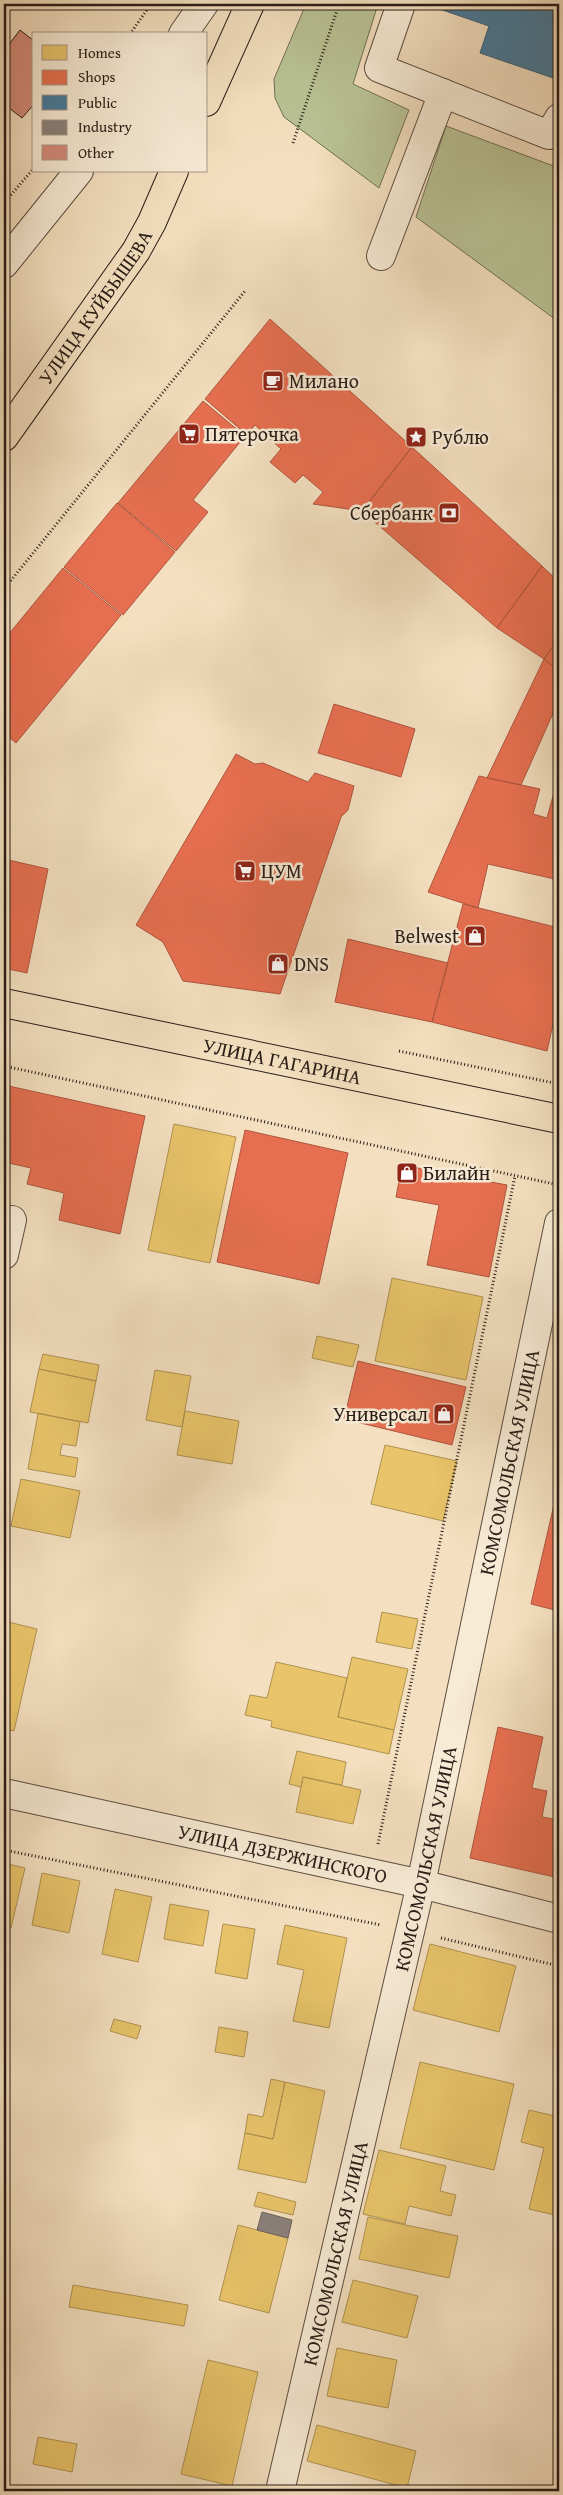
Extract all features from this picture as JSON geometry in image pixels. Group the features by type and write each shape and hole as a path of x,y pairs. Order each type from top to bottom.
{"main road":[{"path":"208,98 250,4"},
{"name":"УЛИЦА КУЙБЫШЕВА","path":"4,437 136,250 152,222 174,172"},
{"name":"УЛИЦА ГАГАРИНА","path":"4,1003 559,1119"}],"street":[{"path":"184,32 204,4"},
{"path":"401,4 379,68 549,135 559,118"},
{"path":"381,256 443,93"},
{"path":"4,264 78,172"},
{"path":"4,1255 12,1220"},
{"name":"КОМСОМОЛЬСКАЯ УЛИЦА","path":"280,2491 422,1884 559,1223"},
{"name":"УЛИЦА ДЗЕРЖИНСКОГО","path":"4,1793 422,1884 559,1918"}],"path":[{"path":"131,32 151,4"},
{"path":"293,143 339,4"},
{"path":"4,202 32,170"},
{"path":"4,589 245,291"},
{"path":"4,1066 559,1185"},
{"path":"372,1874 515,1176"},
{"path":"4,1850 411,1930 559,1966"}],"green space":[{"path":"306,4 378,4 353,84 409,110 379,188 284,117 275,98 274,79"},
{"path":"446,126 559,168 559,322 416,217"}],"building: Homes":[{"path":"174,1124 236,1137 210,1263 148,1250"},
{"path":"392,1278 483,1297 466,1380 375,1361"},
{"path":"317,1336 359,1345 353,1367 312,1358"},
{"path":"43,1354 99,1365 96,1381 39,1369"},
{"path":"39,1369 96,1381 88,1423 30,1412"},
{"path":"155,1370 191,1376 182,1427 146,1420"},
{"path":"185,1411 239,1421 232,1464 177,1455"},
{"path":"38,1413 80,1422 76,1446 62,1444 60,1455 78,1458 75,1477 28,1469"},
{"path":"385,1445 457,1461 443,1521 371,1504"},
{"path":"21,1479 80,1491 70,1538 11,1526"},
{"path":"382,1612 418,1619 412,1649 376,1642"},
{"path":"4,1621 37,1629 14,1731 4,1729"},
{"path":"352,1657 408,1669 394,1730 338,1717"},
{"path":"276,1662 347,1678 338,1717 394,1730 389,1754 271,1727 272,1721 245,1715 250,1695 267,1698"},
{"path":"297,1751 346,1762 342,1785 303,1777 301,1787 289,1784"},
{"path":"303,1777 361,1790 353,1824 296,1812"},
{"path":"4,1863 25,1868 11,1928 4,1927"},
{"path":"42,1873 80,1881 69,1933 32,1925"},
{"path":"115,1889 152,1897 138,1962 102,1954"},
{"path":"170,1904 209,1911 203,1946 164,1939"},
{"path":"223,1924 255,1929 247,1979 215,1973"},
{"path":"285,1925 347,1938 329,2028 293,2021 304,1970 277,1964"},
{"path":"430,1944 516,1966 499,2032 413,2010"},
{"path":"114,2019 141,2026 137,2039 110,2031"},
{"path":"219,2027 248,2032 244,2057 215,2052"},
{"path":"420,2062 514,2084 494,2170 400,2148"},
{"path":"271,2079 285,2082 273,2139 245,2133 248,2114 263,2117"},
{"path":"285,2082 325,2091 306,2183 238,2169 245,2133 273,2139"},
{"path":"529,2110 559,2117 559,2216 529,2209 544,2148 521,2142"},
{"path":"379,2150 446,2166 440,2191 456,2195 451,2216 409,2206 405,2224 363,2214"},
{"path":"258,2192 296,2202 293,2215 254,2206"},
{"path":"368,2217 458,2236 449,2278 359,2259"},
{"path":"238,2225 288,2238 269,2313 219,2300"},
{"path":"353,2280 418,2296 407,2338 342,2322"},
{"path":"73,2285 188,2305 184,2326 69,2307"},
{"path":"337,2348 397,2360 388,2408 327,2396"},
{"path":"208,2360 258,2372 232,2486 181,2474"},
{"path":"317,2425 416,2451 407,2488 307,2461"},
{"path":"38,2437 77,2444 72,2472 33,2464"}],"building: Shops":[{"path":"270,319 412,447 362,511 313,504 323,492 303,475 295,483 270,462 281,449 255,425 247,435 205,399"},
{"path":"203,401 245,436 193,500 208,512 176,551 118,503"},
{"path":"412,447 542,566 497,628 362,511"},
{"path":"117,503 175,552 123,615 64,567"},
{"path":"542,566 559,582 559,638 544,659 497,628"},
{"path":"63,568 121,615 16,743 4,733 4,640"},
{"path":"559,638 559,671 544,659"},
{"path":"544,659 559,671 559,700 521,785 487,778"},
{"path":"334,704 415,729 401,777 318,753"},
{"name":"ЦУМ","path":"236,754 255,764 263,763 308,782 315,773 354,786 348,810 341,817 280,994 183,981 163,942 136,925"},
{"path":"559,774 559,880 488,864 478,908 428,892 479,776 540,789 533,814 547,818"},
{"path":"4,859 48,869 27,973 4,968"},
{"path":"463,904 559,928 559,998 547,1051 432,1022"},
{"path":"348,939 448,963 432,1022 335,1002"},
{"path":"4,1085 145,1116 120,1234 59,1220 64,1193 27,1184 31,1168 4,1162"},
{"path":"245,1130 348,1153 319,1284 217,1262"},
{"path":"402,1165 507,1185 489,1277 427,1265 439,1205 396,1197"},
{"path":"358,1361 466,1387 452,1445 344,1419"},
{"path":"559,1483 559,1611 531,1604"},
{"path":"498,1727 543,1737 532,1788 547,1791 542,1817 559,1820 559,1878 470,1858"}],"building: Public":[{"path":"425,4 559,4 559,80 480,53 489,26"}],"building: Industry":[{"path":"262,2212 292,2220 288,2238 257,2230"}],"building: Other":[{"path":"20,30 32,39 32,106 22,118 4,104 4,51"}],"place":[{"name":"Милано","path":"273,381"},
{"name":"Пятерочка","path":"189,434"},
{"name":"Рублю","path":"416,437"},
{"name":"Сбербанк","path":"449,513"},
{"name":"ЦУМ","path":"245,871"},
{"name":"Belwest","path":"475,936"},
{"name":"DNS","path":"278,964"},
{"name":"Билайн","path":"407,1173"},
{"name":"Универсал","path":"444,1414"}]}
